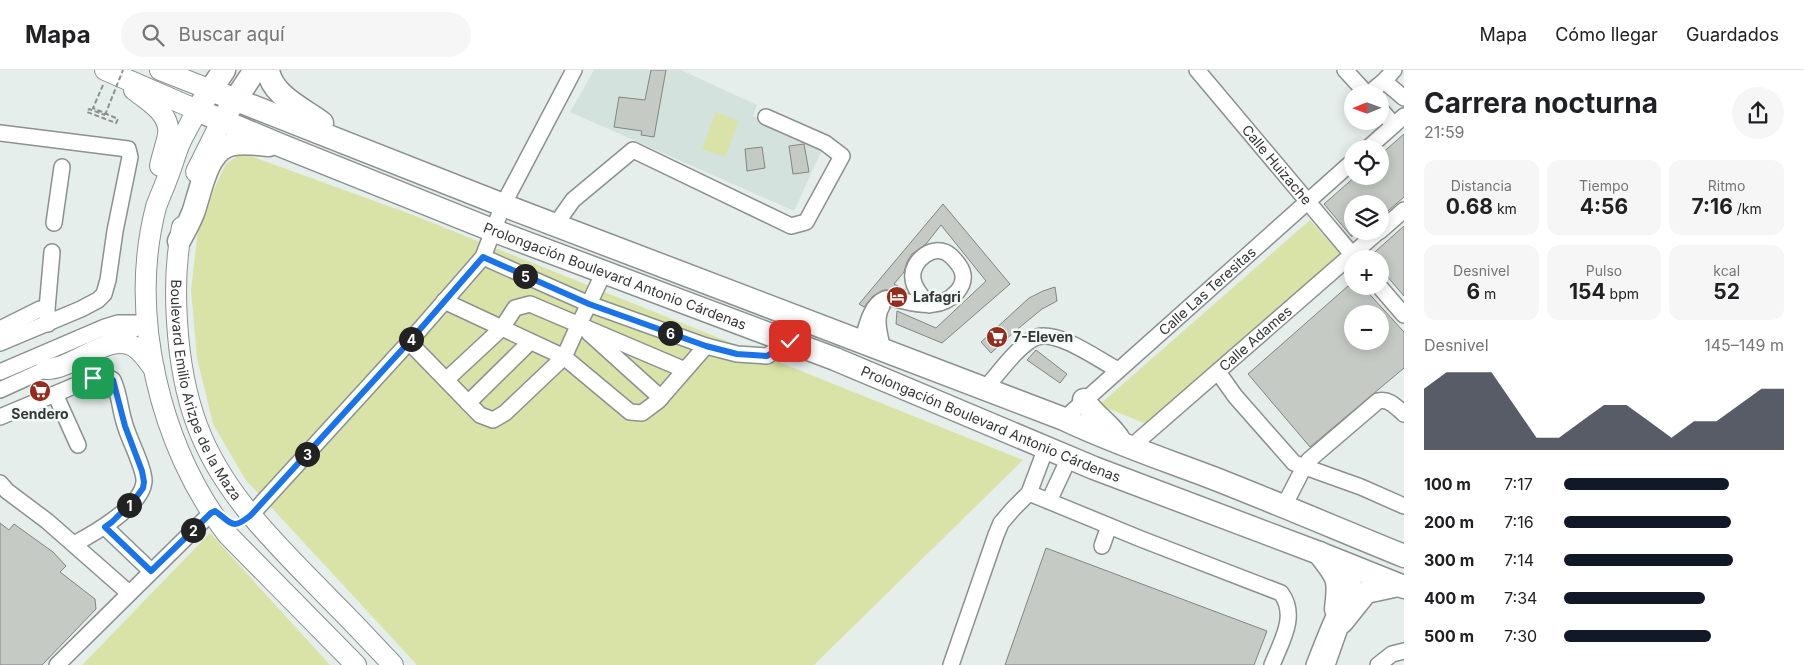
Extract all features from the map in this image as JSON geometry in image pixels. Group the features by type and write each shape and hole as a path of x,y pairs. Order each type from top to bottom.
{"highway":[{"path":"197,110 224,70"},
{"name":"Boulevard Emilio Arizpe de la Maza","path":"222,120 255,70"},
{"path":"268,70 273,83 280,91 344,142"},
{"name":"Prolongación Boulevard Antonio Cárdenas","path":"210,90 985,389 1099,436 1284,506 1404,556"},
{"name":"Prolongación Boulevard Antonio Cárdenas","path":"197,110 492,230 790,341 1069,458 1319,552 1360,570 1402,579"},
{"path":"178,249 211,162 222,148 238,144 280,145"},
{"path":"891,383 922,387 1013,423 1028,425 1064,420 1072,435 1082,447 1100,462 1167,486 1184,497 1192,505"},
{"path":"1084,400 1092,413 1113,429 1126,445"},
{"path":"1315,519 1344,543 1360,570"},
{"path":"1319,552 1337,578 1339,616"},
{"path":"1339,616 1366,592 1402,579"}],"main road":[{"name":"Prolongación Boulevard Antonio Cárdenas","path":"112,70 197,110"},
{"path":"112,70 160,111 167,122 168,136 160,166 146,275 148,323 154,369 166,417 179,451 211,513 233,540 356,665"},
{"name":"Prolongación Boulevard Antonio Cárdenas","path":"165,70 210,90"},
{"path":"156,207 180,144 197,110"},
{"name":"Boulevard Emilio Arizpe de la Maza","path":"222,120 198,167 187,198 178,249 176,306 178,337 196,424 203,441 230,488 266,534 393,665"},
{"path":"148,323 158,314 167,299 178,249"},
{"path":"148,323 157,328 164,336 180,400 196,424"},
{"path":"46,369 53,370 106,346 120,343 135,347 154,369"},
{"path":"211,513 215,511 225,520 236,525 241,524 251,515"}],"street":[{"path":"251,515 409,342 483,257 503,204 574,70"},
{"name":"Calle Huizache","path":"1197,70 1348,250"},
{"path":"1345,70 1359,85"},
{"path":"1377,85 1389,75 1404,98"},
{"path":"556,224 572,200 633,150 791,226 806,222 842,156 825,143 766,117"},
{"path":"1377,140 1399,120"},
{"path":"0,133 128,149 129,153 129,163 114,232 106,288 98,300 48,324 0,343"},
{"path":"54,223 62,167"},
{"name":"Calle Las Teresitas","path":"1064,420 1084,400 1344,169"},
{"name":"Calle Adames","path":"1389,223 1404,210"},
{"name":"Calle Adames","path":"1361,250 1371,240"},
{"path":"48,324 47,309 52,252"},
{"path":"483,257 589,304 706,346 737,354 767,356 790,341"},
{"name":"Calle Adames","path":"1126,445 1218,372 1344,265"},
{"path":"409,342 480,415 493,420 505,413 564,357 604,272"},
{"path":"1388,295 1402,308"},
{"path":"862,342 875,307 886,299 929,305"},
{"path":"883,350 878,314 885,303 897,300"},
{"path":"444,301 564,357 630,412 642,413 661,398 706,346"},
{"path":"446,380 502,328 516,308 530,304 685,370"},
{"path":"0,329 40,309"},
{"path":"0,372 105,327 118,323 148,323"},
{"path":"0,390 148,323"},
{"path":"578,324 661,398"},
{"path":"985,389 1010,359 1026,344 1035,337 1045,335 1066,341 1118,370"},
{"path":"468,403 530,342"},
{"path":"1218,372 1235,396 1294,463 1361,487 1404,506"},
{"path":"0,417 86,380 100,376 110,378 115,384 125,426 142,471 143,488 112,522 74,544"},
{"path":"55,394 78,444"},
{"path":"1284,506 1309,460 1378,402 1388,401 1404,414"},
{"path":"951,665 1001,523 1029,493 1046,448"},
{"path":"1049,502 1069,458"},
{"path":"0,484 47,521 129,593"},
{"path":"1029,493 1281,593 1288,607 1289,622 1272,665"},
{"path":"57,665 211,513"},
{"path":"1102,546 1109,526"},
{"path":"105,527 151,571"},
{"path":"1327,665 1346,589 1360,570"},
{"path":"1314,665 1339,616"},
{"path":"1378,665 1392,654 1404,650"}],"path":[{"path":"112,70 93,108 118,119 116,123 87,112 89,108 105,115 112,70"}],"shaded area":[{"path":"594,70 681,70 757,105 753,116 823,148 794,211 570,112"}],"green space":[{"path":"716,112 739,121 725,157 702,149"},
{"path":"242,153 413,215 1023,460 814,665 417,665 245,479 213,424 197,358 191,290 199,221 226,164"},
{"path":"1310,220 1342,256 1149,425 1099,405"},
{"path":"210,533 330,665 82,665"}],"building":[{"path":"651,70 666,70 654,137 641,135 642,131 614,127 619,97 645,100"},
{"path":"1404,134 1404,197 1389,210 1389,195 1344,195 1344,228 1324,204 1346,185 1389,185 1389,147"},
{"path":"804,144 809,172 793,174 789,146"},
{"path":"762,147 765,168 747,171 745,149"},
{"path":"943,204 1010,284 942,343 896,324 897,311 936,328 986,281 941,225 926,244 912,254 904,272 894,284 906,290 883,290 873,296 864,307 859,304"},
{"path":"1404,226 1404,296 1389,278 1389,250 1377,250"},
{"path":"1055,287 1057,301 1042,309 991,353 981,342 1029,298"},
{"path":"1344,290 1344,295 1370,295 1379,305 1344,305 1344,350 1389,350 1389,316 1404,332 1404,368 1310,447 1248,374"},
{"path":"1036,350 1067,374 1060,383 1027,360"},
{"path":"0,523 9,530 14,524 53,552 66,566 60,572 95,599 96,609 42,665 0,665"},
{"path":"1046,548 1267,631 1254,665 1005,665"}],"place":[{"name":"Lafagri","path":"897,297"},
{"name":"7-Eleven","path":"997,337"},
{"name":"Sendero","path":"40,391"}],"route":[{"path":"93,378 106,376 113,380 115,384 125,426 142,471 144,482 143,488 135,499 105,527 151,571 211,513 215,511 225,520 236,525 241,524 251,515 409,342 483,257 589,304 706,346 737,354 767,356 790,341"}]}
